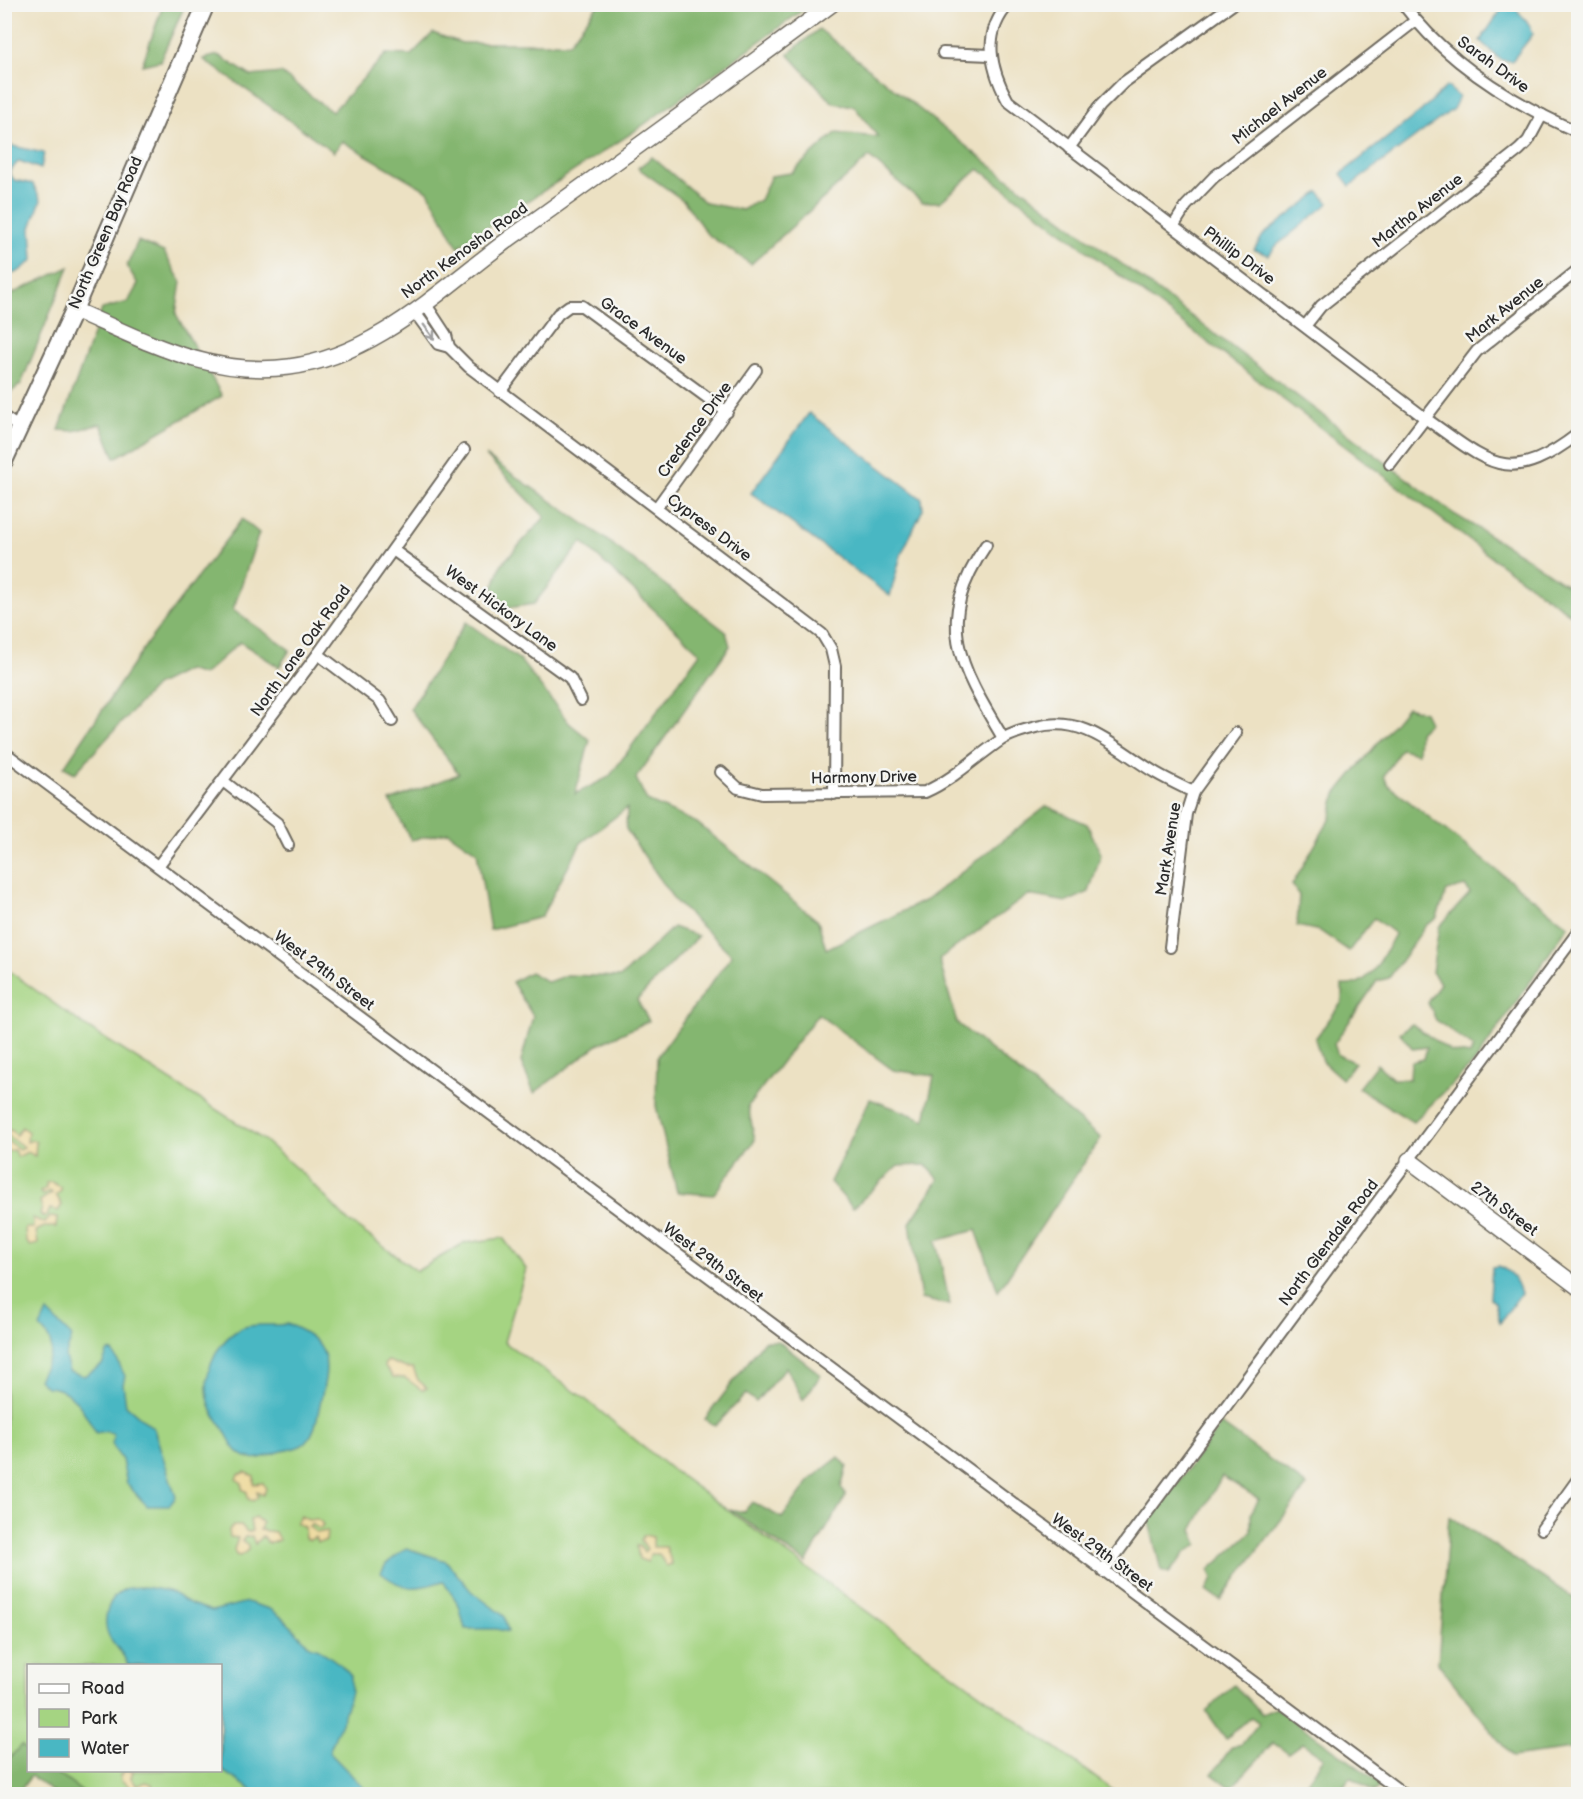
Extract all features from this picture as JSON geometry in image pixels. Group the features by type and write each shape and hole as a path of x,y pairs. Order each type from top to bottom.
{"main road":[{"name":"North Green Bay Road","path":"4,461 74,310 206,4"}],"street":[{"name":"North Kenosha Road","path":"74,310 184,358 218,366 289,367 342,354 368,341 420,307 832,4"},
{"name":"Phillip Drive","path":"1009,4 996,24 990,55 993,70 1008,101 1306,325 1425,418 1493,462 1515,465 1539,461 1578,434"},
{"path":"1069,148 1100,106 1123,83 1233,4"},
{"name":"Sarah Drive","path":"1403,4 1415,21 1481,79 1542,115 1578,132"},
{"name":"Michael Avenue","path":"1174,225 1186,206 1214,177 1415,21"},
{"path":"943,53 990,55"},
{"name":"Martha Avenue","path":"1306,325 1321,306 1519,150 1528,141 1542,115"},
{"name":"Mark Avenue","path":"1390,464 1477,351 1578,270"},
{"name":"Grace Avenue","path":"500,392 558,314 569,306 582,306 727,412"},
{"name":"Cypress Drive","path":"420,307 438,344 449,347 500,392 657,507 822,634 831,649 835,666 834,794"},
{"name":"Credence Drive","path":"657,507 756,370"},
{"path":"4,417 20,428"},
{"name":"North Lone Oak Road","path":"158,866 318,654 464,450"},
{"path":"986,545 970,568 961,594 957,621 959,656 971,684 1003,738"},
{"name":"West Hickory Lane","path":"393,550 570,678 581,700"},
{"path":"318,654 380,701 392,720"},
{"name":"Harmony Drive","path":"721,772 738,788 762,794 925,792 948,779 1003,738 1044,725 1059,723 1082,728 1106,738 1156,772 1193,792"},
{"name":"Mark Avenue","path":"1170,947 1186,814 1193,792 1236,733"},
{"name":"West 29th Street","path":"4,752 1404,1794"},
{"path":"223,782 277,823 288,845"},
{"name":"North Glendale Road","path":"1103,1572 1578,932"},
{"name":"27th Street","path":"1409,1160 1578,1287"},
{"path":"1542,1529 1578,1479"}],"green space":[{"path":"163,5 185,5 160,61 142,65"},
{"path":"598,5 810,5 635,131 458,247 428,191 342,141 334,152 203,59 218,55 251,76 281,73 332,112 386,54 411,55 433,33 462,43 569,43"},
{"path":"819,29 981,158 1454,514 1522,555 1578,593 1578,619 1507,569 979,169 940,202 922,202 869,157 751,264 707,234 684,201 638,168 652,157 706,203 742,210 760,200 771,176 791,173 836,133 878,137 854,106 833,103 788,54"},
{"path":"138,241 164,252 181,282 176,314 222,396 115,458 101,424 74,431 59,430 102,309 128,302 138,284 127,266"},
{"path":"69,267 21,384 5,397 5,297"},
{"path":"486,456 599,534 726,632 730,646 636,778 647,801 697,823 818,921 826,949 926,900 1047,806 1087,824 1101,854 1089,892 1067,902 1028,895 939,959 957,1023 1101,1138 998,1291 976,1230 936,1241 950,1305 921,1299 910,1223 939,1179 926,1165 898,1166 853,1208 830,1182 870,1099 925,1120 934,1076 893,1070 818,1014 748,1106 755,1140 713,1195 677,1192 656,1106 657,1057 732,955 675,901 626,829 627,808 581,843 541,917 490,930 477,852 448,832 411,840 390,801 459,774 410,709 466,622 520,660 569,723 590,740 575,794 609,777 700,653 582,542 534,604 508,608 493,589 501,565 545,517"},
{"path":"242,519 259,533 233,610 290,650 279,667 240,642 203,675 187,670 155,686 75,773 64,767 148,642"},
{"path":"1407,707 1424,712 1429,722 1419,732 1418,753 1401,749 1384,776 1388,785 1568,926 1475,1062 1413,1122 1358,1088 1377,1064 1393,1079 1410,1079 1411,1062 1424,1059 1427,1047 1413,1049 1400,1033 1412,1024 1451,1052 1470,1055 1473,1047 1436,1020 1428,1003 1440,983 1432,972 1439,927 1470,893 1465,886 1447,891 1436,919 1426,925 1389,978 1377,981 1334,1044 1338,1055 1355,1063 1342,1079 1322,1061 1315,1039 1342,1002 1342,985 1361,982 1368,976 1380,961 1395,934 1374,918 1349,951 1320,931 1297,926 1299,894 1292,885 1331,817 1336,794"},
{"path":"673,927 698,936 637,1000 649,1021 599,1044 534,1093 521,1062 533,1016 512,982 530,972 548,982 567,975 621,977"},
{"path":"5,968 85,1026 264,1140 306,1177 347,1220 417,1271 464,1243 503,1238 526,1269 504,1342 584,1398 671,1469 1118,1794 85,1794 55,1772 222,1772 222,1664 27,1664 27,1750 21,1746 5,1764"},
{"path":"764,1341 778,1341 821,1375 803,1400 786,1367 756,1402 746,1394 715,1426 705,1419"},
{"path":"1221,1424 1307,1486 1220,1600 1206,1591 1213,1578 1209,1570 1251,1532 1251,1513 1259,1499 1222,1476 1192,1530 1198,1544 1185,1553 1169,1573 1161,1570 1149,1522"},
{"path":"839,1457 847,1466 841,1487 846,1496 806,1563 729,1509 744,1512 752,1502 782,1518 811,1479"},
{"path":"1449,1516 1578,1601 1578,1748 1512,1757 1438,1663"},
{"path":"1234,1685 1262,1714 1276,1708 1383,1785 1374,1792 1350,1777 1338,1794 1307,1794 1305,1785 1324,1758 1302,1743 1288,1753 1273,1743 1231,1788 1212,1774 1232,1747 1242,1744 1259,1723 1251,1717 1226,1739 1206,1711"},
{"path":"21,1745 27,1750 27,1772 55,1772 85,1794 55,1794 31,1776 17,1794 5,1794 5,1764"}],"sand":[{"path":"22,1127 28,1132 27,1142 33,1140 36,1142 35,1156 27,1152 18,1157 14,1150 5,1151 5,1141 19,1149 24,1147 5,1134 10,1129 16,1135"},
{"path":"51,1182 61,1187 61,1191 56,1195 62,1205 58,1211 50,1209 47,1216 43,1217 40,1214 42,1209 40,1201 52,1193 49,1191 43,1195 40,1192 46,1188 46,1183"},
{"path":"50,1217 57,1218 56,1227 44,1227 36,1231 38,1244 30,1246 26,1241 25,1228 33,1228 33,1218 45,1223"},
{"path":"388,1361 406,1368 413,1368 418,1380 427,1388 422,1390 405,1378 393,1377 384,1365"},
{"path":"245,1472 254,1476 254,1484 263,1483 266,1489 263,1495 257,1492 258,1497 253,1501 248,1499 247,1492 242,1489 242,1483 236,1479 238,1475"},
{"path":"301,1516 308,1520 317,1519 321,1522 323,1525 319,1529 312,1524 309,1527 317,1533 327,1531 326,1541 317,1542 315,1537 310,1540 305,1538 304,1527 296,1523"},
{"path":"255,1517 262,1523 260,1530 275,1532 279,1540 269,1544 262,1536 255,1544 252,1536 245,1537 242,1541 248,1546 248,1550 240,1556 236,1555 234,1550 238,1538 230,1537 229,1530 233,1526 242,1526 247,1532 252,1531 250,1520"},
{"path":"644,1535 653,1537 653,1547 666,1547 672,1564 666,1566 659,1554 650,1554 648,1562 639,1559 637,1546 640,1546 644,1552 647,1549 641,1540"},
{"path":"124,1772 133,1772 131,1778 137,1786 146,1782 152,1784 153,1794 130,1793 128,1785 121,1780"}],"water":[{"path":"1505,4 1513,5 1530,26 1533,34 1512,61 1501,60 1480,41"},
{"path":"1447,86 1459,97 1453,109 1350,186 1341,174 1421,111"},
{"path":"4,144 44,153 41,169 19,161 9,172 14,180 33,184 41,200 31,228 33,260 18,272 5,276"},
{"path":"1319,192 1329,203 1276,246 1269,255 1254,250 1263,235"},
{"path":"809,413 922,499 923,509 901,555 890,596 751,493"},
{"path":"1498,1266 1513,1277 1521,1293 1500,1323 1495,1303 1490,1298 1492,1267"},
{"path":"47,1312 72,1337 65,1357 69,1371 84,1376 102,1365 108,1351 113,1352 125,1376 123,1384 126,1405 154,1429 176,1497 169,1506 147,1506 127,1484 122,1460 112,1444 114,1434 106,1431 96,1433 82,1409 71,1396 64,1391 46,1387 38,1379 51,1353 50,1341 40,1327"},
{"path":"287,1324 313,1338 324,1356 325,1377 316,1424 309,1438 299,1447 261,1458 246,1457 233,1446 212,1410 208,1397 209,1370 221,1345 242,1328 253,1325"},
{"path":"406,1548 446,1561 471,1591 504,1616 508,1632 497,1629 465,1629 459,1605 443,1581 410,1587 396,1583 381,1573 386,1564"},
{"path":"132,1587 169,1591 191,1604 212,1611 247,1602 270,1609 283,1618 310,1646 319,1649 341,1665 351,1676 351,1692 329,1752 365,1789 362,1794 258,1794 222,1771 222,1664 127,1664 107,1632 106,1618 107,1610 114,1598 125,1589"}]}
